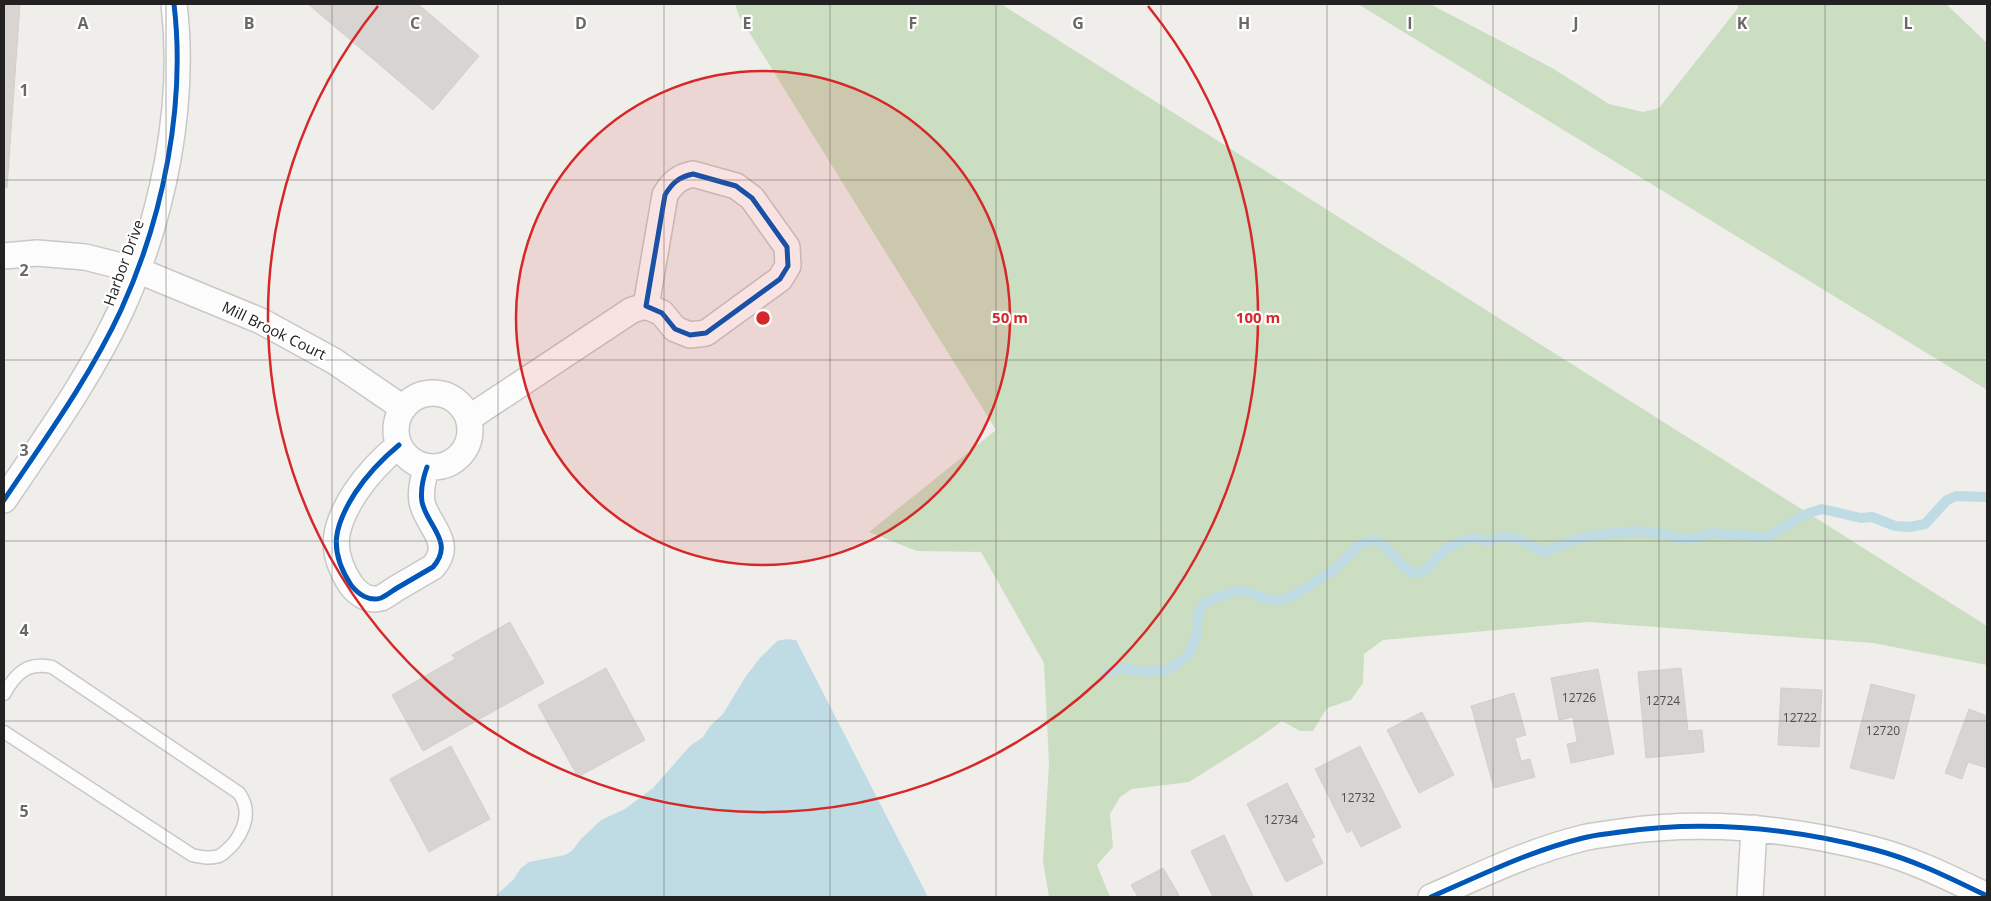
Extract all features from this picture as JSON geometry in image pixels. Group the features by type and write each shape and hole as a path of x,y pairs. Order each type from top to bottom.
{"street":[{"name":"Harbor Drive","path":"4,500 71,399 106,339 121,310 152,228 167,162 175,94 177,56 174,4"},
{"path":"469,418 632,310 646,306 662,313 675,329 690,335 706,333 780,279 788,266 788,247 752,198 736,186 693,174 683,176 671,184 665,195 646,306"},
{"name":"Mill Brook Court","path":"4,256 36,253 85,257 137,270 261,321 334,361 403,408"},
{"path":"433,392 445,394 456,400 464,408 469,418 470,431 468,443 462,454 446,465 440,467 415,463 406,456 399,446 396,426 403,408 411,400 422,394 433,392"},
{"path":"399,446 388,454 365,478 343,513 337,529 336,549 343,573 357,592 368,598 380,598 433,567 440,559 442,545 422,503 421,484 427,466"},
{"path":"1431,897 1508,862 1583,837 1683,826 1754,828 1810,836 1873,849 1934,870 1987,896"},
{"path":"1750,897 1754,828"}],"lane":[{"path":"4,694 10,683 25,668 38,664 52,667 239,792 245,801 247,813 244,829 221,856 206,859 192,855 4,732"}],"green space":[{"path":"735,4 1001,4 1987,626 1987,665 1873,643 1588,622 1383,640 1364,654 1363,683 1351,700 1327,708 1313,731 1300,731 1282,721 1189,782 1132,789 1120,797 1110,814 1113,847 1097,865 1110,897 1049,897 1043,861 1049,764 1044,663 981,552 917,551 869,532 996,430 739,16"},
{"path":"1358,4 1430,4 1552,68 1609,104 1643,112 1659,108 1738,8 1737,4 1946,4 1987,43 1987,390"}],"water":[{"path":"786,639 796,640 928,897 494,897 529,862 565,855 572,851 580,840 601,820 625,809 653,788 690,746 703,737 710,726 723,714 746,676 760,658 777,641"}],"building":[{"path":"4,4 20,4 7,188 4,188"},
{"path":"308,4 418,4 479,56 433,110"},
{"path":"510,622 544,683 423,751 392,695 455,659 452,655"},
{"path":"606,668 645,740 578,777 538,705"},
{"path":"1681,668 1688,731 1702,730 1704,752 1646,758 1638,672"},
{"path":"1598,669 1614,754 1571,763 1567,744 1577,742 1573,717 1559,720 1551,678"},
{"path":"1871,684 1915,695 1894,779 1850,768"},
{"path":"1781,688 1822,690 1819,747 1778,745"},
{"path":"1514,693 1526,735 1515,738 1521,761 1530,759 1535,777 1494,788 1471,706"},
{"path":"1969,709 1987,716 1987,768 1968,762 1962,779 1945,773"},
{"path":"1422,712 1454,775 1419,793 1387,730"},
{"path":"451,746 490,819 429,852 390,779"},
{"path":"1360,746 1401,827 1361,847 1352,830 1347,833 1315,769"},
{"path":"1287,783 1315,837 1311,839 1323,863 1286,882 1247,804"},
{"path":"1224,835 1253,896 1213,897 1191,851"},
{"path":"1163,868 1179,895 1175,897 1138,897 1131,885"}],"waterway":[{"path":"1107,673 1120,668 1149,672 1166,670 1189,654 1197,634 1198,613 1204,604 1220,596 1241,590 1264,599 1282,600 1300,592 1335,569 1357,547 1367,541 1374,540 1383,544 1402,565 1414,573 1423,572 1446,549 1461,541 1474,538 1488,541 1502,537 1517,538 1544,552 1577,539 1634,531 1660,533 1681,539 1695,538 1711,533 1767,537 1806,514 1822,509 1861,518 1872,517 1895,526 1910,527 1925,524 1947,500 1956,496 1987,497"}],"cycle path":[{"path":"4,500 66,407 109,335 136,275 149,238 168,160 174,121 177,81 177,42 174,4"},
{"path":"693,174 736,186 752,198 787,247 788,266 780,279 706,333 690,335 675,329 662,313 646,306 665,195 676,181 693,174"},
{"path":"399,445 375,468 360,486 342,516 338,527 337,549 344,572 351,585 368,598 377,599 383,597 433,567 439,558 441,542 422,502 422,484 427,467"},
{"path":"1431,897 1487,872 1563,843 1597,835 1652,828 1683,827 1747,828 1778,831 1872,849 1916,864 1987,896"}]}
